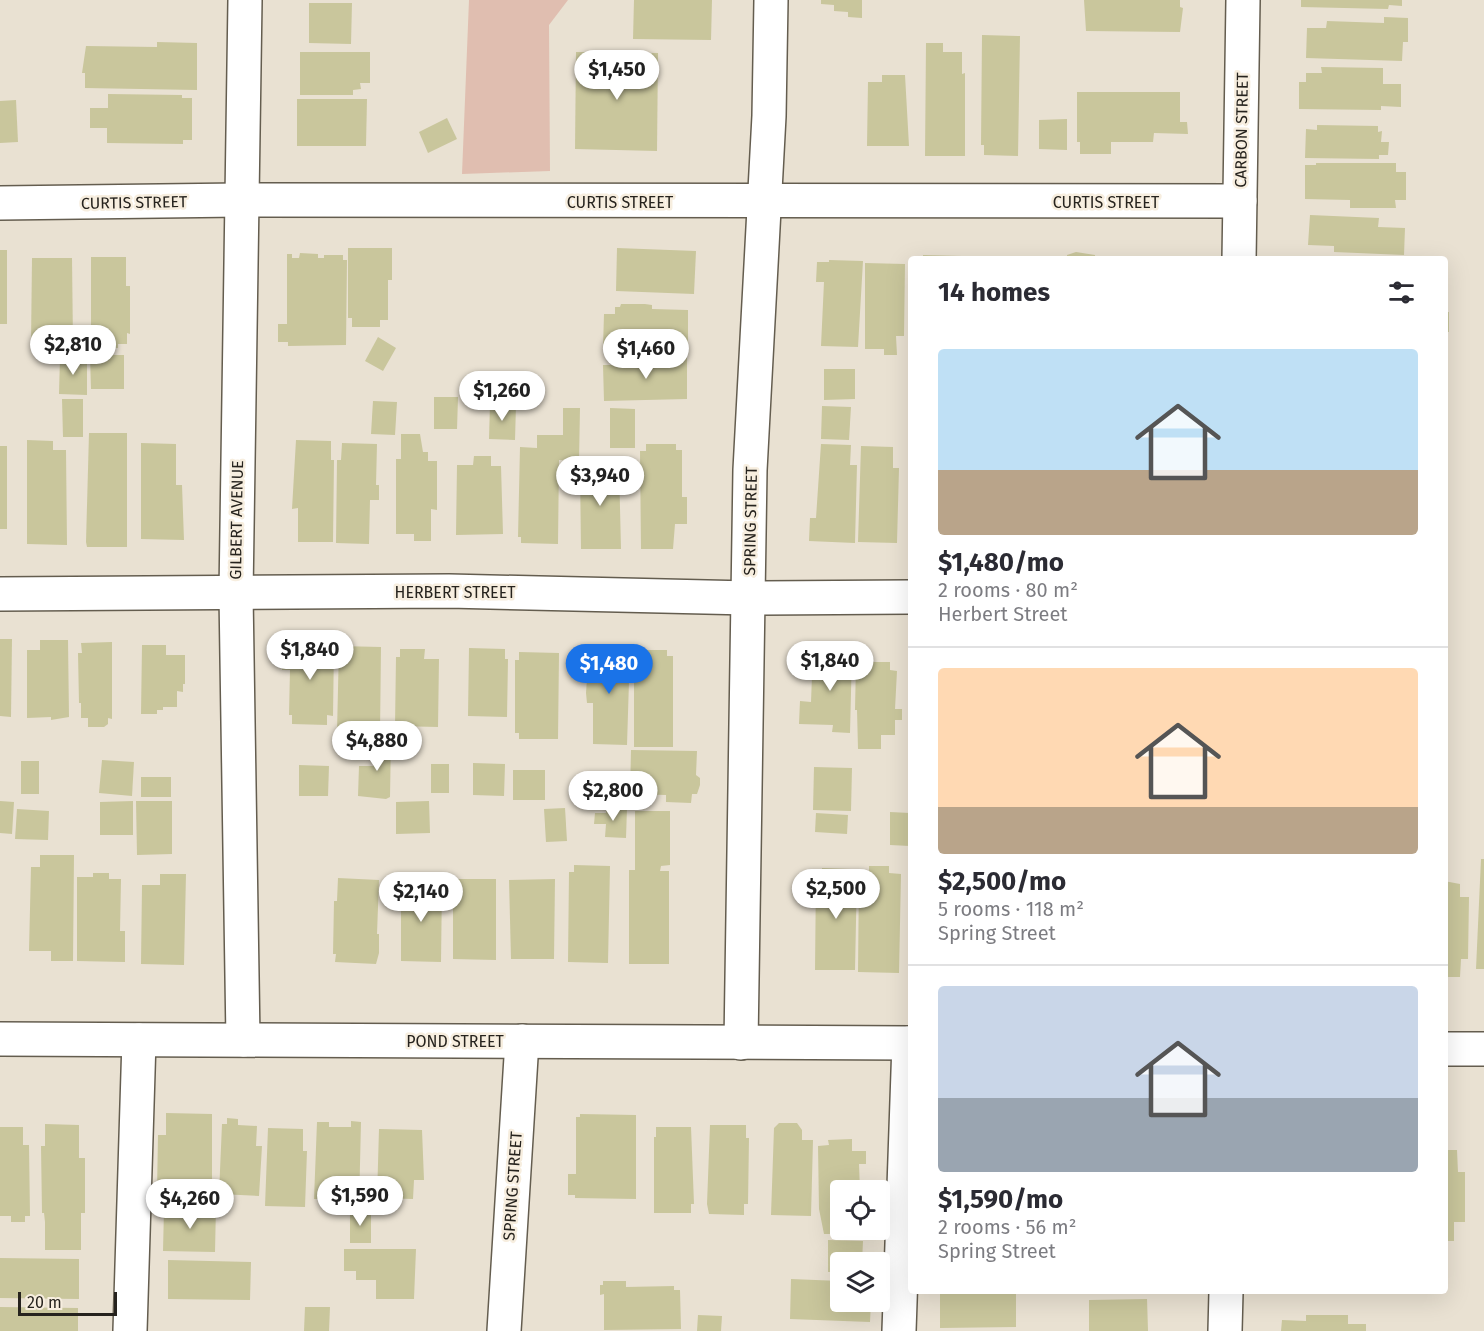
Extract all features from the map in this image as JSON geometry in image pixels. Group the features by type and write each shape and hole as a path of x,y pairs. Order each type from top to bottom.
{"street":[{"name":"GILBERT AVENUE","path":"243,1040 236,594 240,200 245,0"},
{"name":"SPRING STREET","path":"741,1042 750,470 765,202 771,0"},
{"name":"CARBON STREET","path":"1239,256 1242,0"},
{"name":"CURTIS STREET","path":"0,203 240,200 1240,201"},
{"name":"HERBERT STREET","path":"0,594 449,591 748,598 908,597"},
{"name":"POND STREET","path":"0,1039 908,1043"},
{"path":"130,1331 139,1040"},
{"name":"SPRING STREET","path":"504,1331 522,1041"},
{"path":"1448,1049 1484,1049"},
{"path":"899,1331 908,1095"},
{"path":"1225,1331 1226,1294"}],"shaded area":[{"path":"469,0 568,0 549,25 550,171 462,174"}],"building":[{"path":"634,0 712,0 711,40 633,39"},
{"path":"821,0 862,0 862,18 848,17 848,12 834,11 834,5 821,4"},
{"path":"1084,0 1180,0 1180,7 1183,8 1180,32 1086,31"},
{"path":"1301,0 1402,0 1402,6 1389,5 1388,9 1301,7"},
{"path":"309,3 352,3 351,44 309,43"},
{"path":"1384,17 1408,18 1408,42 1403,42 1402,61 1306,58 1307,28 1326,28 1327,21 1384,23"},
{"path":"982,35 1020,36 1018,156 984,155 984,145 981,145"},
{"path":"157,42 197,43 197,90 85,88 85,73 82,73 86,46 157,47"},
{"path":"926,43 943,43 943,52 962,52 962,74 965,73 965,156 925,156"},
{"path":"300,52 370,52 370,83 360,83 361,89 353,90 353,95 300,95"},
{"path":"576,52 658,53 657,151 575,149"},
{"path":"1321,67 1383,68 1383,84 1401,84 1401,107 1381,106 1381,110 1299,109 1299,82 1306,82 1306,73 1322,73"},
{"path":"882,75 905,75 909,146 867,146 868,82 882,82"},
{"path":"1077,92 1180,92 1180,122 1187,122 1188,134 1154,133 1153,142 1111,142 1111,154 1080,154 1080,142 1077,142"},
{"path":"108,94 182,95 182,98 192,98 192,140 183,140 183,144 107,143 107,128 90,128 90,108 108,108"},
{"path":"297,99 367,99 366,146 297,146"},
{"path":"16,100 18,142 0,143 0,101"},
{"path":"447,118 457,139 428,153 419,132"},
{"path":"1067,119 1067,150 1039,149 1039,120"},
{"path":"1317,125 1378,126 1378,132 1382,131 1381,142 1389,142 1388,155 1379,155 1379,159 1305,158 1306,129 1317,130"},
{"path":"1316,163 1396,163 1396,172 1406,172 1406,200 1395,200 1396,208 1350,208 1350,200 1305,199 1305,165 1316,165"},
{"path":"1310,215 1379,218 1378,227 1405,228 1404,255 1334,252 1334,246 1308,245"},
{"path":"348,248 392,248 392,280 388,280 388,320 380,320 380,327 352,327 352,318 348,318"},
{"path":"617,248 696,251 694,294 616,291"},
{"path":"0,250 7,250 7,324 0,324"},
{"path":"1076,252 1095,256 1067,256"},
{"path":"300,253 318,254 318,258 324,258 324,255 343,255 343,260 347,260 346,345 288,346 288,342 278,342 278,324 287,324 287,254 292,254 292,258 299,258"},
{"path":"91,257 126,257 126,286 130,286 130,334 127,333 127,344 118,344 118,348 94,348 94,334 91,333"},
{"path":"32,258 72,258 73,344 31,344"},
{"path":"829,260 863,261 858,347 821,346 824,282 816,282 817,262 829,262"},
{"path":"865,263 905,264 904,336 896,336 897,355 884,355 884,349 865,349"},
{"path":"621,304 652,305 652,309 688,310 688,349 603,347 604,314 615,314 615,307 620,307"},
{"path":"378,337 396,348 383,371 365,361"},
{"path":"90,355 124,355 124,389 91,389"},
{"path":"60,357 87,357 87,395 59,394"},
{"path":"687,358 687,399 604,401 603,365 620,365 620,360"},
{"path":"824,369 855,369 855,399 824,400"},
{"path":"434,397 458,397 457,429 434,429"},
{"path":"62,399 83,399 83,437 63,437"},
{"path":"373,401 397,402 395,435 371,434"},
{"path":"490,404 516,405 515,440 489,439"},
{"path":"822,406 851,407 849,440 821,439"},
{"path":"563,408 580,408 579,461 559,460 558,544 521,543 521,537 518,537 520,447 537,448 537,435 563,435"},
{"path":"610,408 635,409 635,448 610,448"},
{"path":"89,433 127,433 127,547 87,547"},
{"path":"401,434 420,434 423,452 428,452 428,461 437,461 437,510 431,509 431,541 414,541 414,534 396,534 396,459 401,459"},
{"path":"27,440 53,441 53,450 66,450 67,545 27,544"},
{"path":"296,440 331,441 331,460 334,460 333,542 298,542 298,508 292,509"},
{"path":"141,443 176,444 176,485 182,485 184,540 141,539"},
{"path":"342,443 377,444 376,485 379,485 379,500 370,500 369,544 336,543 337,460 341,460"},
{"path":"646,444 676,444 676,450 682,450 682,497 687,497 687,524 675,524 673,549 641,549 640,451 646,451"},
{"path":"821,444 851,445 850,465 857,465 855,543 809,541 810,518 816,518"},
{"path":"0,446 7,446 7,529 0,529"},
{"path":"861,446 893,447 893,468 899,468 897,543 858,542"},
{"path":"474,456 491,456 491,466 501,466 503,534 456,535 457,465 473,465"},
{"path":"582,463 608,463 608,468 619,467 621,549 581,549 580,469 582,469"},
{"path":"0,639 12,639 11,717 0,716"},
{"path":"40,640 68,640 69,717 51,720 51,717 27,718 27,650 40,650"},
{"path":"283,640 309,640 309,645 334,645 333,716 327,715 327,725 292,724 292,715 289,715 290,670 282,670"},
{"path":"112,642 112,719 108,718 108,724 104,727 88,727 88,718 81,718 78,653 82,653 81,643"},
{"path":"142,645 166,645 166,655 185,655 185,684 183,684 183,692 177,691 177,707 163,707 163,710 157,710 157,714 141,714"},
{"path":"339,646 381,647 380,733 372,733 372,742 351,741 351,732 337,732"},
{"path":"469,648 505,649 505,659 508,659 507,717 468,716"},
{"path":"400,649 425,649 424,659 439,659 438,727 395,726 396,657 400,657"},
{"path":"630,649 627,745 593,744 593,703 587,703 586,693 589,650"},
{"path":"634,650 667,650 667,656 673,656 673,747 634,747"},
{"path":"813,650 852,652 850,733 832,732 833,725 799,724 800,701 811,702"},
{"path":"519,652 559,653 558,739 519,739 519,733 515,733 515,660 519,660"},
{"path":"856,662 890,662 890,670 897,671 895,709 902,709 902,720 895,720 895,735 881,735 881,749 858,749 857,710 855,710"},
{"path":"374,737 391,738 390,797 386,799 358,796 359,766 373,766"},
{"path":"631,750 697,751 696,775 700,778 700,785 697,794 692,794 691,803 666,802 666,795 630,794"},
{"path":"102,760 134,762 132,796 99,793"},
{"path":"21,761 39,761 39,794 21,794"},
{"path":"473,763 505,764 504,796 473,795"},
{"path":"431,764 449,764 449,793 431,793"},
{"path":"299,765 329,766 328,796 299,796"},
{"path":"814,767 852,768 851,811 813,810"},
{"path":"513,770 545,770 545,800 513,800"},
{"path":"141,777 171,777 171,797 141,797"},
{"path":"0,801 14,802 12,834 0,833"},
{"path":"133,801 133,835 100,835 100,802"},
{"path":"136,801 172,801 172,854 137,855"},
{"path":"429,801 430,833 396,834 396,802"},
{"path":"606,807 627,808 626,838 605,837 606,824 594,824 595,813 606,813"},
{"path":"565,808 567,841 546,842 544,809"},
{"path":"17,809 49,811 48,840 15,839"},
{"path":"635,811 670,811 670,865 661,866 660,871 669,871 669,964 629,964 629,870 635,870"},
{"path":"890,812 908,813 908,846 890,845"},
{"path":"816,813 848,815 847,834 815,832"},
{"path":"40,855 74,855 73,961 51,961 51,951 29,951 31,867 40,867"},
{"path":"1481,859 1484,859 1484,969 1476,969"},
{"path":"574,865 610,866 608,963 568,962 569,872 574,872"},
{"path":"869,866 889,866 889,873 901,874 899,973 858,972 859,873 869,873"},
{"path":"822,868 851,869 851,873 857,873 855,970 815,970 816,874 822,874"},
{"path":"93,873 109,873 109,879 121,879 120,931 125,931 125,962 77,961 77,877 93,877"},
{"path":"160,874 186,874 184,965 141,964 142,885 160,885"},
{"path":"338,878 379,880 377,934 379,934 379,953 376,964 335,962 336,954 333,954 334,901 337,901"},
{"path":"453,879 496,879 496,960 453,959"},
{"path":"555,879 554,959 511,959 509,880"},
{"path":"1448,882 1460,884 1460,897 1469,897 1468,959 1461,959 1460,977 1448,977"},
{"path":"401,884 442,884 441,962 401,961"},
{"path":"166,1113 212,1114 212,1194 176,1194 176,1198 161,1198 162,1191 157,1192 158,1135 166,1135"},
{"path":"580,1114 636,1115 636,1199 575,1198 575,1195 568,1195 568,1174 576,1174 576,1117 580,1117"},
{"path":"227,1118 238,1119 238,1125 257,1126 256,1146 262,1146 259,1196 219,1194 222,1124 227,1124"},
{"path":"351,1121 361,1122 359,1206 347,1206 347,1200 314,1199 317,1122 329,1122 329,1127 351,1127"},
{"path":"779,1123 797,1123 802,1130 802,1140 813,1140 811,1216 771,1215 774,1128"},
{"path":"45,1124 79,1125 79,1158 85,1158 85,1213 81,1213 81,1250 45,1250 41,1146 45,1146"},
{"path":"710,1125 746,1125 746,1138 749,1138 748,1204 744,1204 744,1215 709,1214 707,1204"},
{"path":"0,1127 23,1127 23,1145 29,1145 30,1216 25,1216 25,1222 11,1222 11,1216 0,1216"},
{"path":"656,1127 691,1127 694,1204 691,1204 691,1213 654,1213"},
{"path":"268,1128 303,1129 303,1151 307,1151 305,1207 265,1206"},
{"path":"379,1129 422,1130 424,1180 414,1180 413,1199 377,1198"},
{"path":"852,1139 852,1151 866,1151 866,1164 859,1164 860,1180 830,1180 830,1234 824,1234 819,1209 818,1146 829,1145 828,1140"},
{"path":"1448,1150 1457,1150 1458,1172 1465,1172 1465,1222 1454,1222 1454,1241 1448,1241"},
{"path":"195,1206 216,1206 215,1252 163,1251 164,1209 195,1210"},
{"path":"350,1210 371,1211 371,1243 350,1243"},
{"path":"828,1240 863,1241 862,1252 830,1252 830,1272 828,1272"},
{"path":"344,1249 416,1249 414,1299 376,1299 376,1280 356,1280 356,1271 344,1271"},
{"path":"0,1258 79,1259 79,1299 0,1298"},
{"path":"168,1260 251,1262 250,1300 168,1299"},
{"path":"791,1279 830,1281 830,1312 870,1312 870,1322 790,1319"},
{"path":"603,1281 626,1281 626,1287 674,1286 674,1290 680,1290 681,1329 604,1330 604,1294 600,1295 600,1285 603,1285"},
{"path":"940,1294 1016,1294 1016,1327 940,1328"},
{"path":"1147,1299 1148,1331 1089,1331 1089,1300"},
{"path":"0,1307 78,1308 78,1331 0,1331"},
{"path":"305,1307 330,1307 329,1331 304,1331"},
{"path":"698,1315 722,1316 721,1331 697,1331"},
{"path":"1306,1315 1348,1315 1348,1324 1366,1324 1366,1331 1281,1331 1282,1320 1306,1321"}]}
